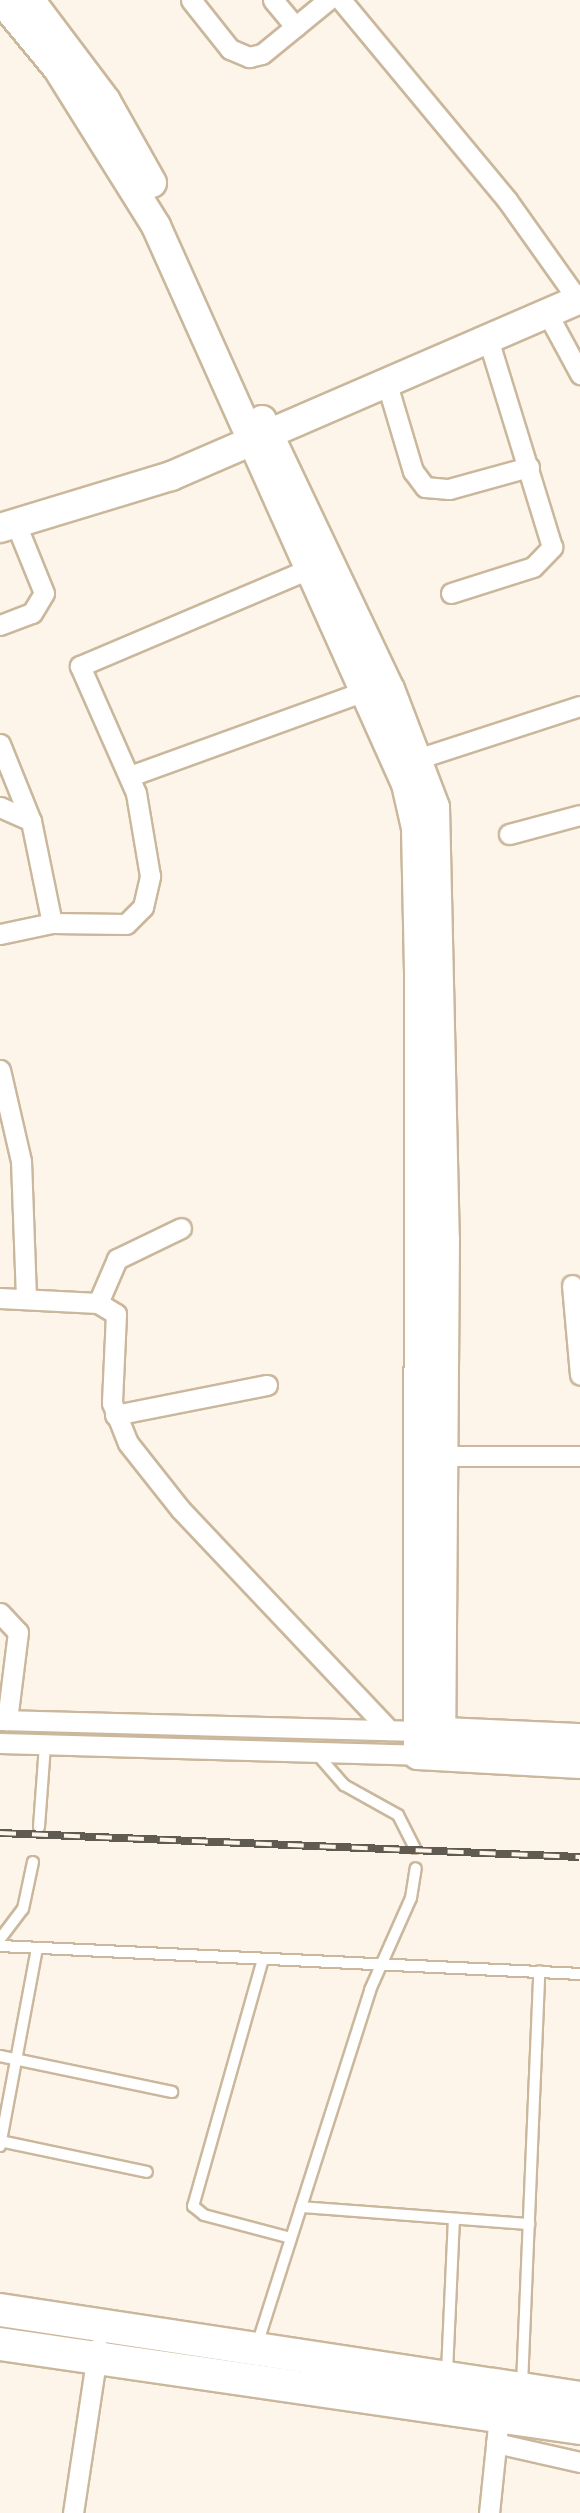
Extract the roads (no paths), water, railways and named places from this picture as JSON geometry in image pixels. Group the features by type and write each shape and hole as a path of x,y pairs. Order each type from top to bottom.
{"main road":[{"path":"1,0 58,69 156,226 420,758 435,807 440,856 444,1456 430,1743"},
{"path":"30,0 133,147 259,433 306,570 365,691 406,785 416,828 430,1743"},
{"path":"8,526 139,488 259,433 387,384 545,311 579,299"},
{"path":"430,1743 580,1738"},
{"path":"430,1743 580,1764"},
{"path":"0,2310 99,2341 505,2407 580,2428"},
{"path":"0,2344 99,2341 254,2352 447,2377 505,2407 580,2398"}],"street":[{"path":"191,0 230,49 249,57 296,27 328,0"},
{"path":"274,0 296,27"},
{"path":"341,0 507,200 579,299"},
{"path":"545,311 580,374"},
{"path":"451,593 533,567 548,555 552,540 488,339"},
{"path":"387,384 414,471 425,487 449,489 529,467"},
{"path":"0,625 32,613 44,593 8,526"},
{"path":"0,934 52,923 126,924 143,907 150,876 130,776 80,666 306,570"},
{"path":"130,776 365,691"},
{"path":"420,758 580,706"},
{"path":"0,744 31,821 52,923"},
{"path":"0,807 31,821"},
{"path":"509,834 580,816"},
{"path":"0,1070 22,1161 26,1299"},
{"path":"98,1303 117,1259 181,1228"},
{"path":"572,1285 580,1375"},
{"path":"0,1297 98,1303 117,1321 115,1415 174,1503 389,1730"},
{"path":"115,1415 267,1385"},
{"path":"444,1456 580,1456"},
{"path":"0,1613 18,1632 3,1720 389,1730 430,1743"},
{"path":"0,1743 316,1753 430,1743"},
{"path":"74,2513 99,2341"},
{"path":"489,2513 505,2407 580,2462"}],"lane":[{"path":"39,1827 45,1745"},
{"path":"316,1753 344,1785 398,1815 415,1848"},
{"path":"0,1939 23,1909 33,1862"},
{"path":"254,2352 382,1962 411,1898 416,1868"},
{"path":"0,1945 580,1973"},
{"path":"37,1948 0,2143 147,2172"},
{"path":"263,1959 192,2206 204,2215 291,2238"},
{"path":"505,2407 529,2224 539,1971"},
{"path":"0,2056 172,2092"},
{"path":"301,2207 529,2224"},
{"path":"447,2377 454,2219"}],"railway":[{"path":"0,1833 580,1857"}]}
